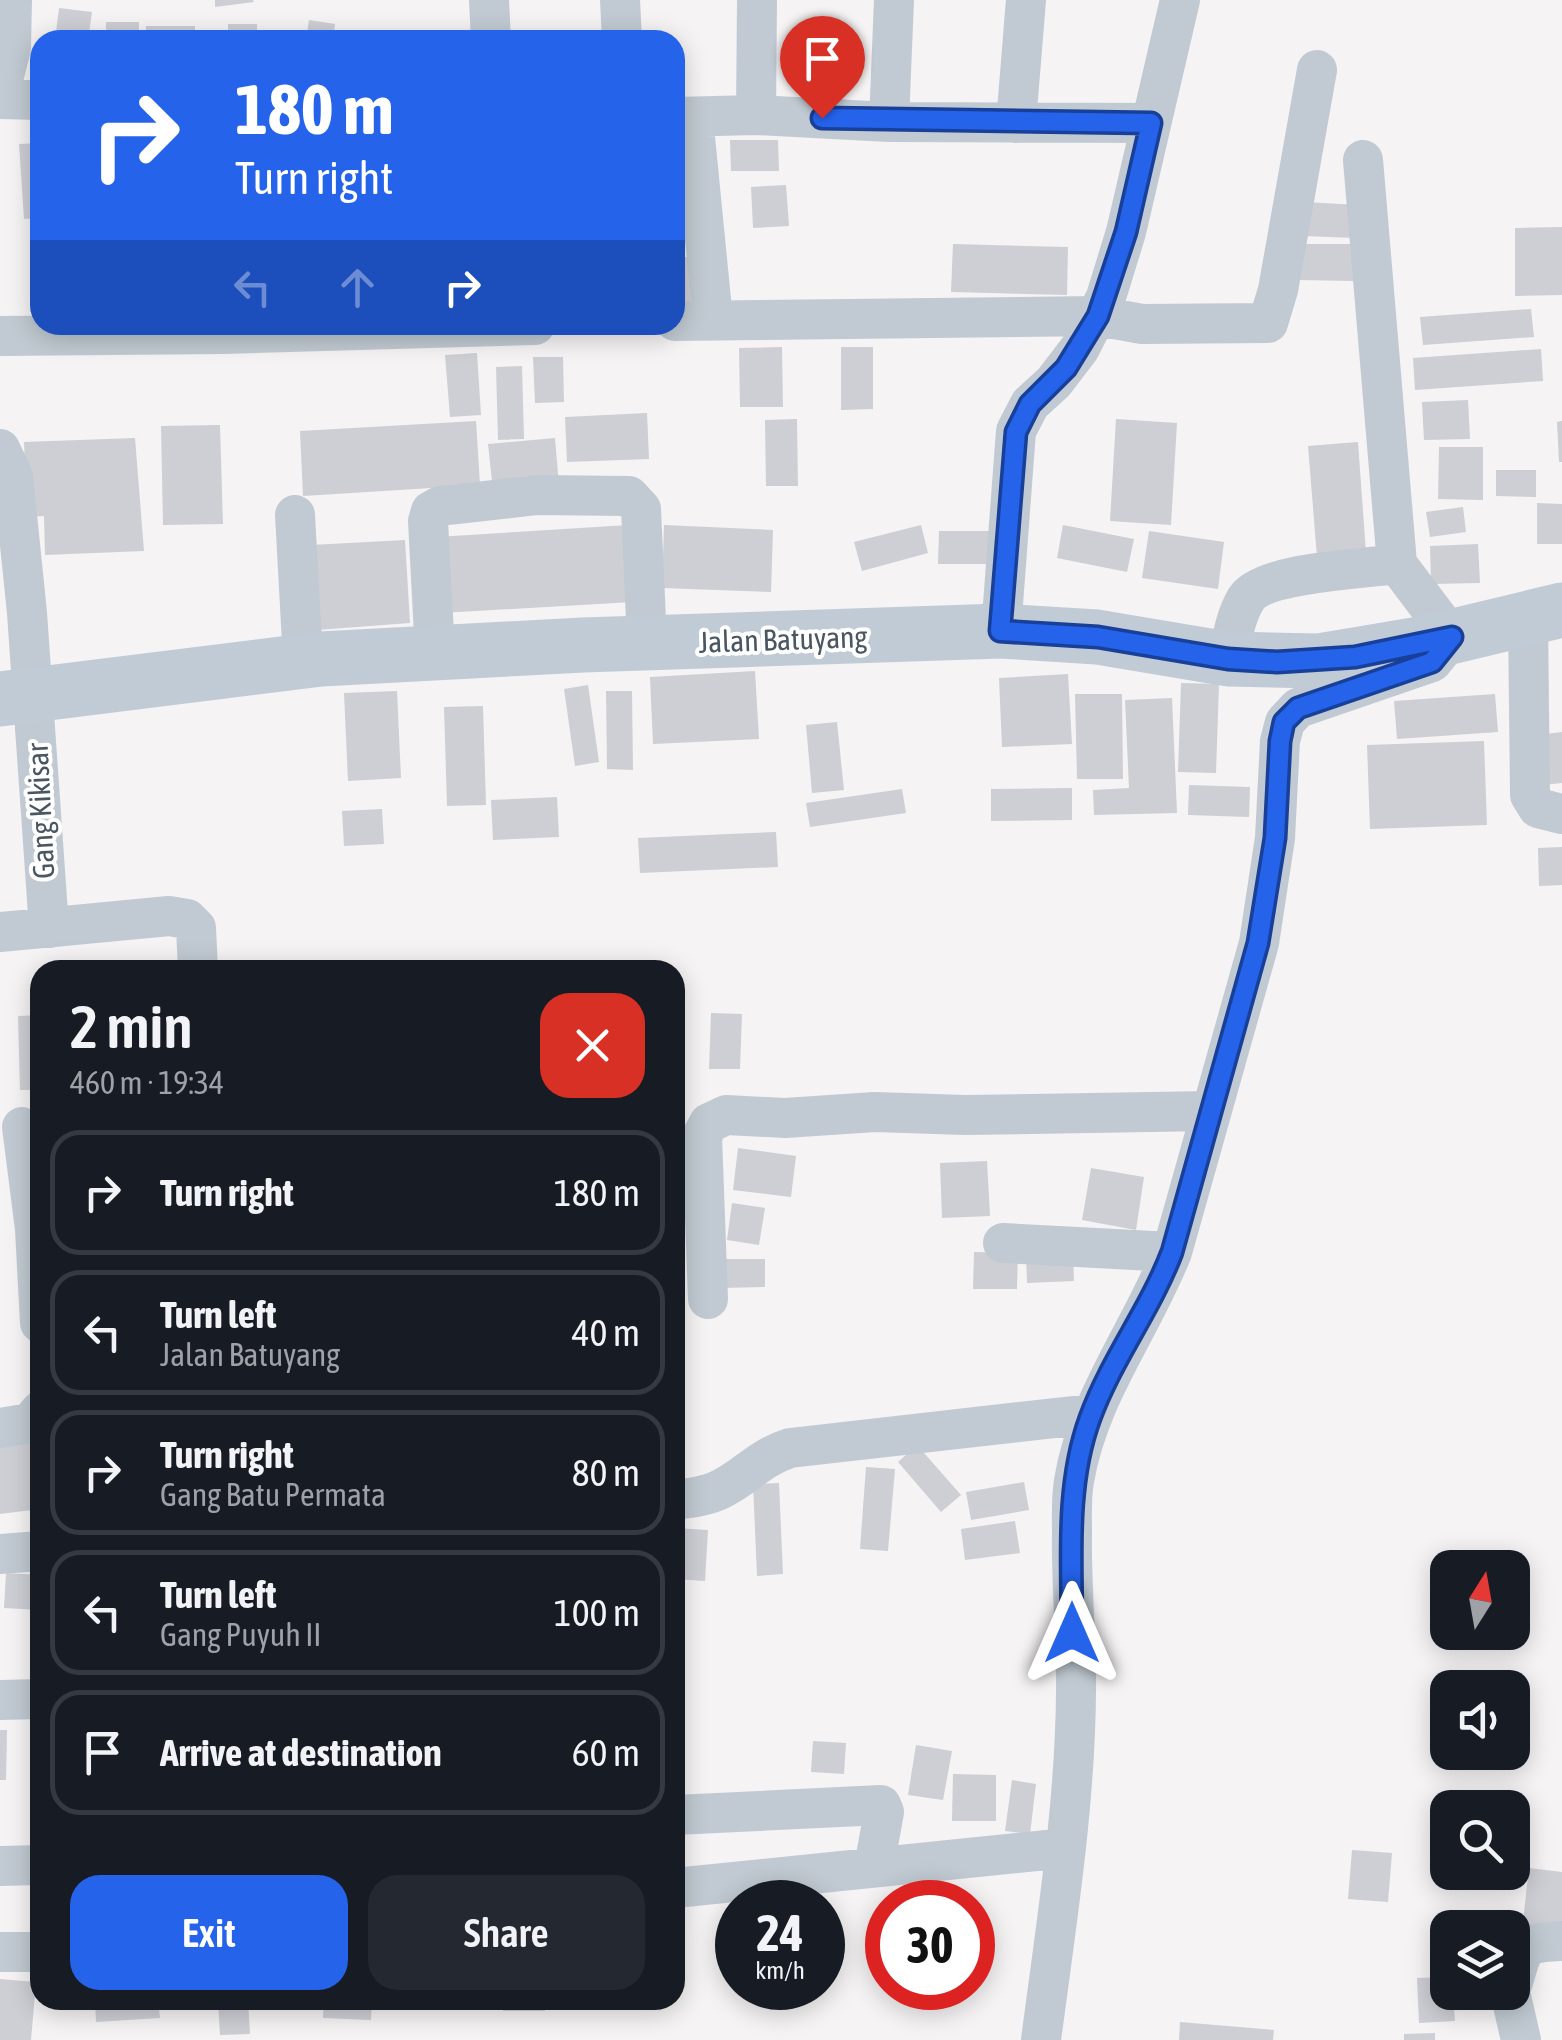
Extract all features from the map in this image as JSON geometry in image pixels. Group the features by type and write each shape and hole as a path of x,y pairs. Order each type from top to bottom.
{"street":[{"path":"12,0 11,48 0,95 30,99"},
{"path":"489,0 490,30"},
{"path":"620,0 622,30"},
{"path":"756,115 757,0"},
{"path":"889,122 894,0"},
{"path":"1016,123 1026,0"},
{"path":"1000,631 1016,432 1030,404 1066,368 1098,316 1126,232 1180,0"},
{"path":"685,137 694,320 1098,316 1142,324 1268,322 1278,290 1317,70"},
{"path":"685,117 1151,123"},
{"path":"1042,2040 1066,1848 1076,1692 1072,1633 1073,1484 1091,1414 1156,1292 1172,1252 1258,943 1275,838 1284,722 1298,708 1432,662 1452,637 1397,564 1363,160"},
{"path":"0,336 112,335"},
{"name":"Gang Kikisar","path":"0,449 13,476 17,696 49,928"},
{"path":"435,652 428,521 431,511 440,506 537,495 630,496 637,502 641,510 647,643"},
{"path":"295,514 303,661"},
{"path":"1228,659 1247,597 1260,586 1397,564"},
{"path":"1545,614 1530,796 1538,808 1562,814"},
{"name":"Jalan Batuyang","path":"17,696 303,661 435,652 1000,631 1098,637 1228,659 1318,661 1452,637 1545,614"},
{"path":"0,932 169,916 187,919 196,928 198,960"},
{"path":"708,1299 702,1136 709,1124 726,1115 785,1118 875,1112 964,1115 1210,1110"},
{"path":"21,1127 18,1229 30,1280"},
{"path":"1003,1243 1172,1252"},
{"path":"685,1499 725,1488 768,1456 790,1448 1091,1414"},
{"path":"0,1428 30,1423"},
{"path":"0,1554 30,1552"},
{"path":"0,1700 30,1699"},
{"path":"685,1815 881,1805 884,1812 874,1867"},
{"path":"685,1887 1066,1848"},
{"path":"0,1866 30,1865"},
{"path":"1530,1945 1562,1941"},
{"path":"0,1952 30,1952"},
{"path":"1514,2010 1521,2040"}],"building":[{"path":"215,0 253,0 254,2 215,7"},
{"path":"59,8 92,12 89,30 56,30"},
{"path":"309,20 335,24 334,30 308,30"},
{"path":"106,22 139,22 139,30 106,30"},
{"path":"228,24 257,24 257,30 228,30"},
{"path":"146,26 195,26 195,30 146,30"},
{"path":"730,140 778,140 779,171 731,171"},
{"path":"30,143 30,219 24,219 19,144"},
{"path":"786,185 789,226 753,228 751,187"},
{"path":"1306,202 1357,205 1355,238 1304,236"},
{"path":"1562,227 1562,295 1515,296 1515,228"},
{"path":"953,244 1068,247 1067,295 951,292"},
{"path":"1299,244 1354,244 1353,281 1299,280"},
{"path":"696,256 700,305 685,307 685,257"},
{"path":"1531,309 1534,337 1423,345 1420,317"},
{"path":"782,347 783,407 740,407 739,348"},
{"path":"841,347 873,347 873,409 841,410"},
{"path":"1541,349 1543,381 1415,390 1413,358"},
{"path":"477,353 481,415 450,417 445,355"},
{"path":"533,357 563,357 564,402 535,403"},
{"path":"522,366 524,439 498,440 496,367"},
{"path":"1468,400 1470,439 1424,440 1422,402"},
{"path":"647,413 649,459 567,462 565,417"},
{"path":"797,419 798,486 766,486 765,420"},
{"path":"1116,419 1177,423 1171,525 1110,521"},
{"path":"476,421 480,485 303,496 300,431"},
{"path":"1562,421 1562,462 1559,462 1557,422"},
{"path":"220,425 223,524 163,525 161,426"},
{"path":"135,438 144,551 45,555 44,516 27,517 24,442"},
{"path":"555,438 559,485 493,491 488,444"},
{"path":"1358,442 1366,553 1317,557 1308,446"},
{"path":"1439,447 1483,447 1483,500 1438,499"},
{"path":"1496,470 1536,470 1536,497 1496,496"},
{"path":"1537,503 1562,504 1562,544 1537,544"},
{"path":"1463,507 1466,532 1430,537 1426,512"},
{"path":"628,525 633,602 441,613 436,537"},
{"path":"664,525 773,530 771,592 662,588"},
{"path":"921,525 928,553 862,571 854,542"},
{"path":"1063,525 1134,539 1127,572 1057,558"},
{"path":"939,531 991,531 991,564 938,564"},
{"path":"1149,531 1224,542 1218,589 1142,578"},
{"path":"405,540 410,623 317,630 311,545"},
{"path":"1478,544 1480,583 1431,584 1430,546"},
{"path":"755,671 759,739 653,744 650,677"},
{"path":"1068,674 1072,744 1002,747 999,678"},
{"path":"1181,683 1219,684 1216,773 1178,772"},
{"path":"588,685 599,762 575,766 564,689"},
{"path":"397,691 401,778 348,781 344,693"},
{"path":"606,691 632,691 633,770 607,769"},
{"path":"1075,694 1122,694 1123,779 1077,779"},
{"path":"1495,694 1498,732 1397,739 1394,701"},
{"path":"1172,698 1177,813 1094,815 1093,790 1129,788 1125,700"},
{"path":"483,706 486,805 447,806 444,707"},
{"path":"837,722 844,790 812,793 806,725"},
{"path":"1562,732 1562,783 1542,785 1536,735"},
{"path":"1484,741 1487,825 1370,829 1367,745"},
{"path":"1189,785 1250,787 1249,817 1188,815"},
{"path":"1072,788 1072,820 991,821 991,789"},
{"path":"902,789 906,813 810,827 806,803"},
{"path":"557,797 559,837 493,840 491,800"},
{"path":"382,809 384,844 344,846 342,811"},
{"path":"776,832 778,867 640,873 638,838"},
{"path":"1562,847 1562,885 1539,886 1538,848"},
{"path":"711,1013 742,1014 740,1069 709,1069"},
{"path":"30,1015 30,1090 20,1090 18,1016"},
{"path":"738,1148 796,1156 791,1197 733,1190"},
{"path":"987,1161 990,1216 942,1218 940,1163"},
{"path":"1091,1168 1144,1177 1136,1230 1082,1220"},
{"path":"732,1203 765,1208 759,1245 727,1240"},
{"path":"974,1252 1018,1253 1017,1289 973,1289"},
{"path":"1073,1254 1074,1281 1027,1283 1026,1255"},
{"path":"722,1259 765,1259 765,1287 722,1288"},
{"path":"30,1442 30,1510 0,1514 0,1446"},
{"path":"917,1445 961,1495 941,1512 898,1462"},
{"path":"866,1467 895,1469 888,1551 860,1549"},
{"path":"1024,1482 1029,1510 971,1520 966,1492"},
{"path":"779,1483 783,1574 757,1576 753,1484"},
{"path":"1015,1521 1020,1553 965,1560 961,1529"},
{"path":"685,1529 708,1530 705,1581 685,1580"},
{"path":"6,1573 30,1574 30,1609 4,1608"},
{"path":"0,1730 7,1730 6,1780 0,1780"},
{"path":"813,1741 846,1743 844,1774 811,1772"},
{"path":"916,1745 952,1751 943,1800 908,1795"},
{"path":"953,1774 996,1775 996,1821 952,1821"},
{"path":"1012,1780 1036,1784 1030,1834 1005,1831"},
{"path":"1352,1850 1392,1853 1388,1902 1348,1899"},
{"path":"1530,1868 1562,1872 1562,1935 1530,1931 1530,1910 1524,1910"},
{"path":"1417,1978 1430,1978 1430,2010 1454,2010 1455,2021 1419,2023"},
{"path":"0,1979 30,1982 30,2010 34,2010 31,2040 0,2040"},
{"path":"95,2010 159,2010 160,2018 96,2022"},
{"path":"219,2010 249,2010 250,2034 220,2035"},
{"path":"323,2010 372,2010 371,2020 323,2018"},
{"path":"1180,2022 1274,2030 1273,2040 1179,2040"},
{"path":"1435,2033 1435,2040 1404,2040 1404,2034"}],"route":[{"path":"822,118 1151,123 1126,232 1098,316 1066,368 1030,404 1016,432 1000,631 1098,637 1228,659 1277,662 1355,657 1452,637 1432,662 1298,708 1284,722 1275,838 1258,943 1172,1252 1156,1292 1104,1385 1086,1429 1073,1484 1072,1633"}]}
